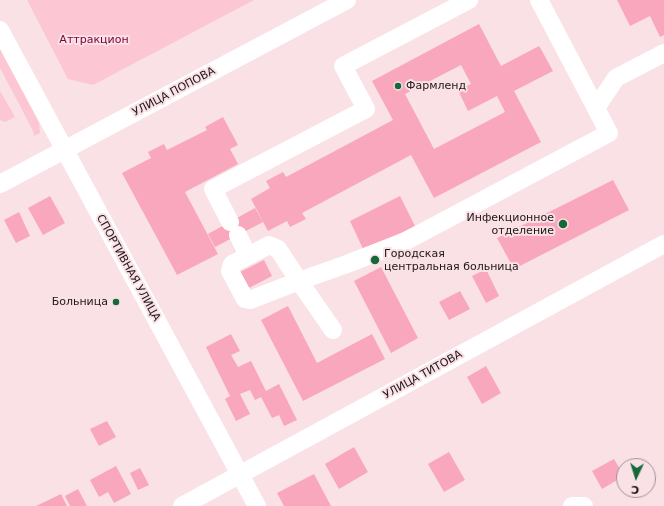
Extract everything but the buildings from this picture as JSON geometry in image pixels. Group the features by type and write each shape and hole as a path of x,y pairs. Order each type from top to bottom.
{"street":[{"name":"УЛИЦА ПОПОВА","path":"0,184 347,0"},
{"path":"248,256 213,189 366,109 342,66 469,0"},
{"path":"333,330 299,281 278,249 269,245 232,264 230,271 245,299 250,300 299,281 406,241 609,133 539,0"},
{"name":"СПОРТИВНАЯ УЛИЦА","path":"0,30 258,506"},
{"path":"596,108 616,78 664,53"},
{"name":"УЛИЦА ТИТОВА","path":"182,506 664,244"},
{"path":"572,506 584,506"}],"green space":[{"name":"Аттракцион","path":"27,0 254,0 93,85 68,79"},
{"path":"0,49 39,123 40,133 34,136 33,131 0,68"},
{"path":"0,91 15,117 5,122 0,120"}],"place":[{"name":"Фармленд","path":"398,86"},
{"name":"Инфекционное отделение","path":"563,224"},
{"name":"Городская центральная больница","path":"375,260"},
{"name":"Больница","path":"116,302"}]}
